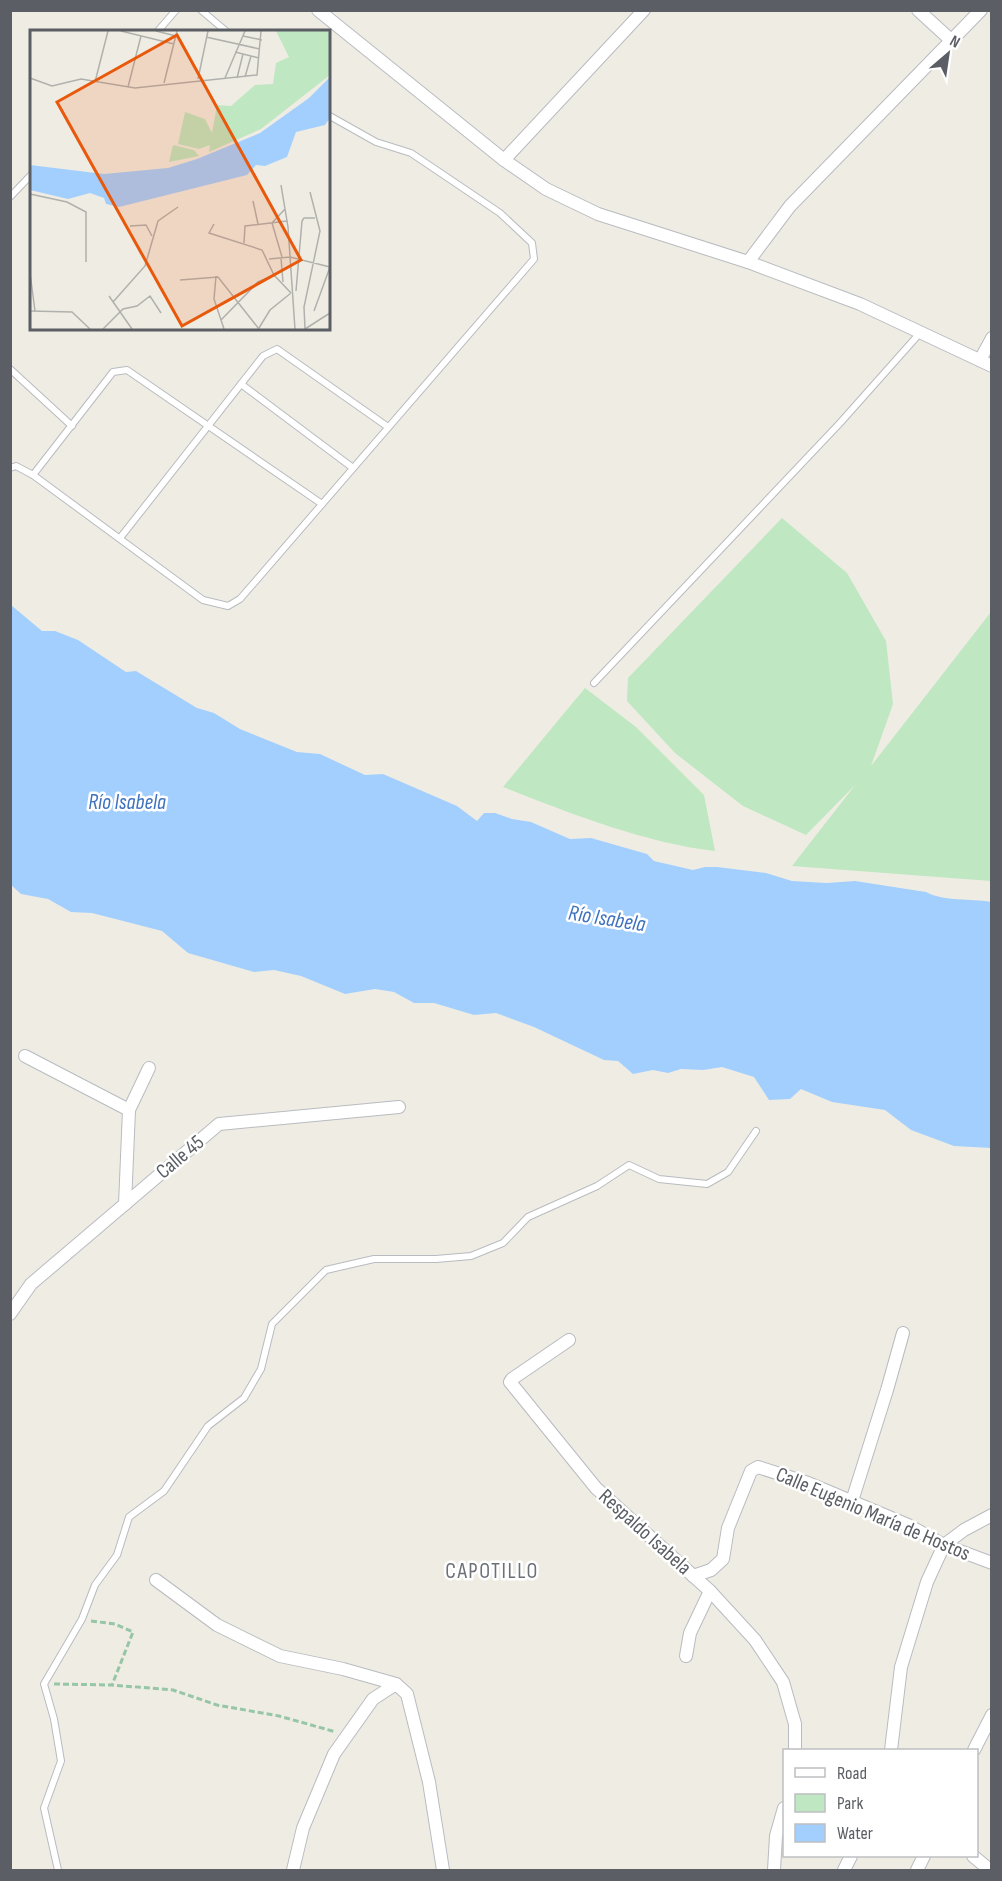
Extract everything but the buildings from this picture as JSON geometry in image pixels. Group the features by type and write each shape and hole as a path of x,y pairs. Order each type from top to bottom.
{"street":[{"path":"318,10 504,160 546,189 598,214 748,262 860,304 992,366"},
{"path":"504,160 644,10"},
{"path":"918,10 952,42"},
{"path":"748,262 790,206 981,10"},
{"path":"980,360 992,338"},
{"path":"25,1056 129,1110"},
{"path":"125,1204 129,1110 148,1068"},
{"name":"Calle 45","path":"10,1314 31,1284 219,1124 399,1107"},
{"path":"852,1502 903,1333"},
{"name":"Respaldo Isabela","path":"569,1340 510,1382 596,1488 710,1591 755,1640 783,1682 795,1724 795,1749"},
{"name":"Calle Eugenio María de Hostos","path":"693,1576 711,1570 723,1559 728,1528 754,1468 758,1467 852,1502 908,1525 944,1545 992,1563"},
{"path":"891,1749 901,1666 927,1581 944,1545 964,1530 992,1515"},
{"path":"156,1580 217,1624 280,1656 396,1684 407,1694 429,1782 443,1870"},
{"path":"686,1656 690,1633 710,1591"},
{"path":"292,1870 303,1828 334,1754 373,1699 396,1684"},
{"path":"975,1749 992,1715"},
{"path":"774,1870 776,1836 783,1812"},
{"path":"974,1857 990,1870"}],"lane":[{"path":"159,30 176,10"},
{"path":"201,10 225,30"},
{"path":"10,468 16,466 33,475 203,600 228,606 240,598 534,259 532,243 500,213 411,153 376,142 330,116"},
{"path":"10,197 30,176"},
{"path":"594,683 840,423 920,332"},
{"path":"120,538 263,356 277,349 388,427"},
{"path":"10,369 72,426"},
{"path":"33,475 113,372 127,370 322,504"},
{"path":"241,384 353,468"},
{"path":"58,1870 44,1808 61,1761 54,1719 44,1684 82,1619 95,1585 117,1555 129,1517 164,1491 208,1426 244,1398 261,1369 272,1324 326,1270 374,1259 436,1259 471,1256 502,1243 528,1217 597,1186 629,1166 659,1179 707,1184 728,1172 756,1131"}],"path":[{"path":"82,1619 115,1624 133,1632 112,1685"},
{"path":"44,1684 173,1689 218,1705 279,1716 347,1736"}],"green space":[{"path":"782,518 847,573 886,641 893,704 871,766 991,612 991,881 792,866 856,784 806,835 743,806 675,753 627,701 628,678"},
{"path":"585,688 636,727 704,795 715,851 635,834 581,817 503,787"}],"water":[{"name":"Río Isabela","path":"11,605 42,631 55,631 78,640 126,672 136,671 197,708 214,713 240,729 297,752 320,754 365,775 383,774 457,806 477,821 484,813 495,813 531,822 570,839 591,838 647,854 654,861 693,870 717,867 766,873 792,881 827,883 855,881 926,892 949,899 991,902 991,1148 954,1146 911,1130 885,1110 832,1102 801,1089 790,1099 769,1100 754,1077 722,1067 703,1070 681,1069 668,1073 653,1070 633,1074 618,1061 604,1060 534,1027 496,1013 474,1015 434,1003 414,1003 394,992 375,989 345,994 301,976 274,970 254,972 188,953 162,931 92,913 71,912 48,899 21,894 10,884"}],"district":[{"name":"CAPOTILLO","path":"492,1571"}]}
